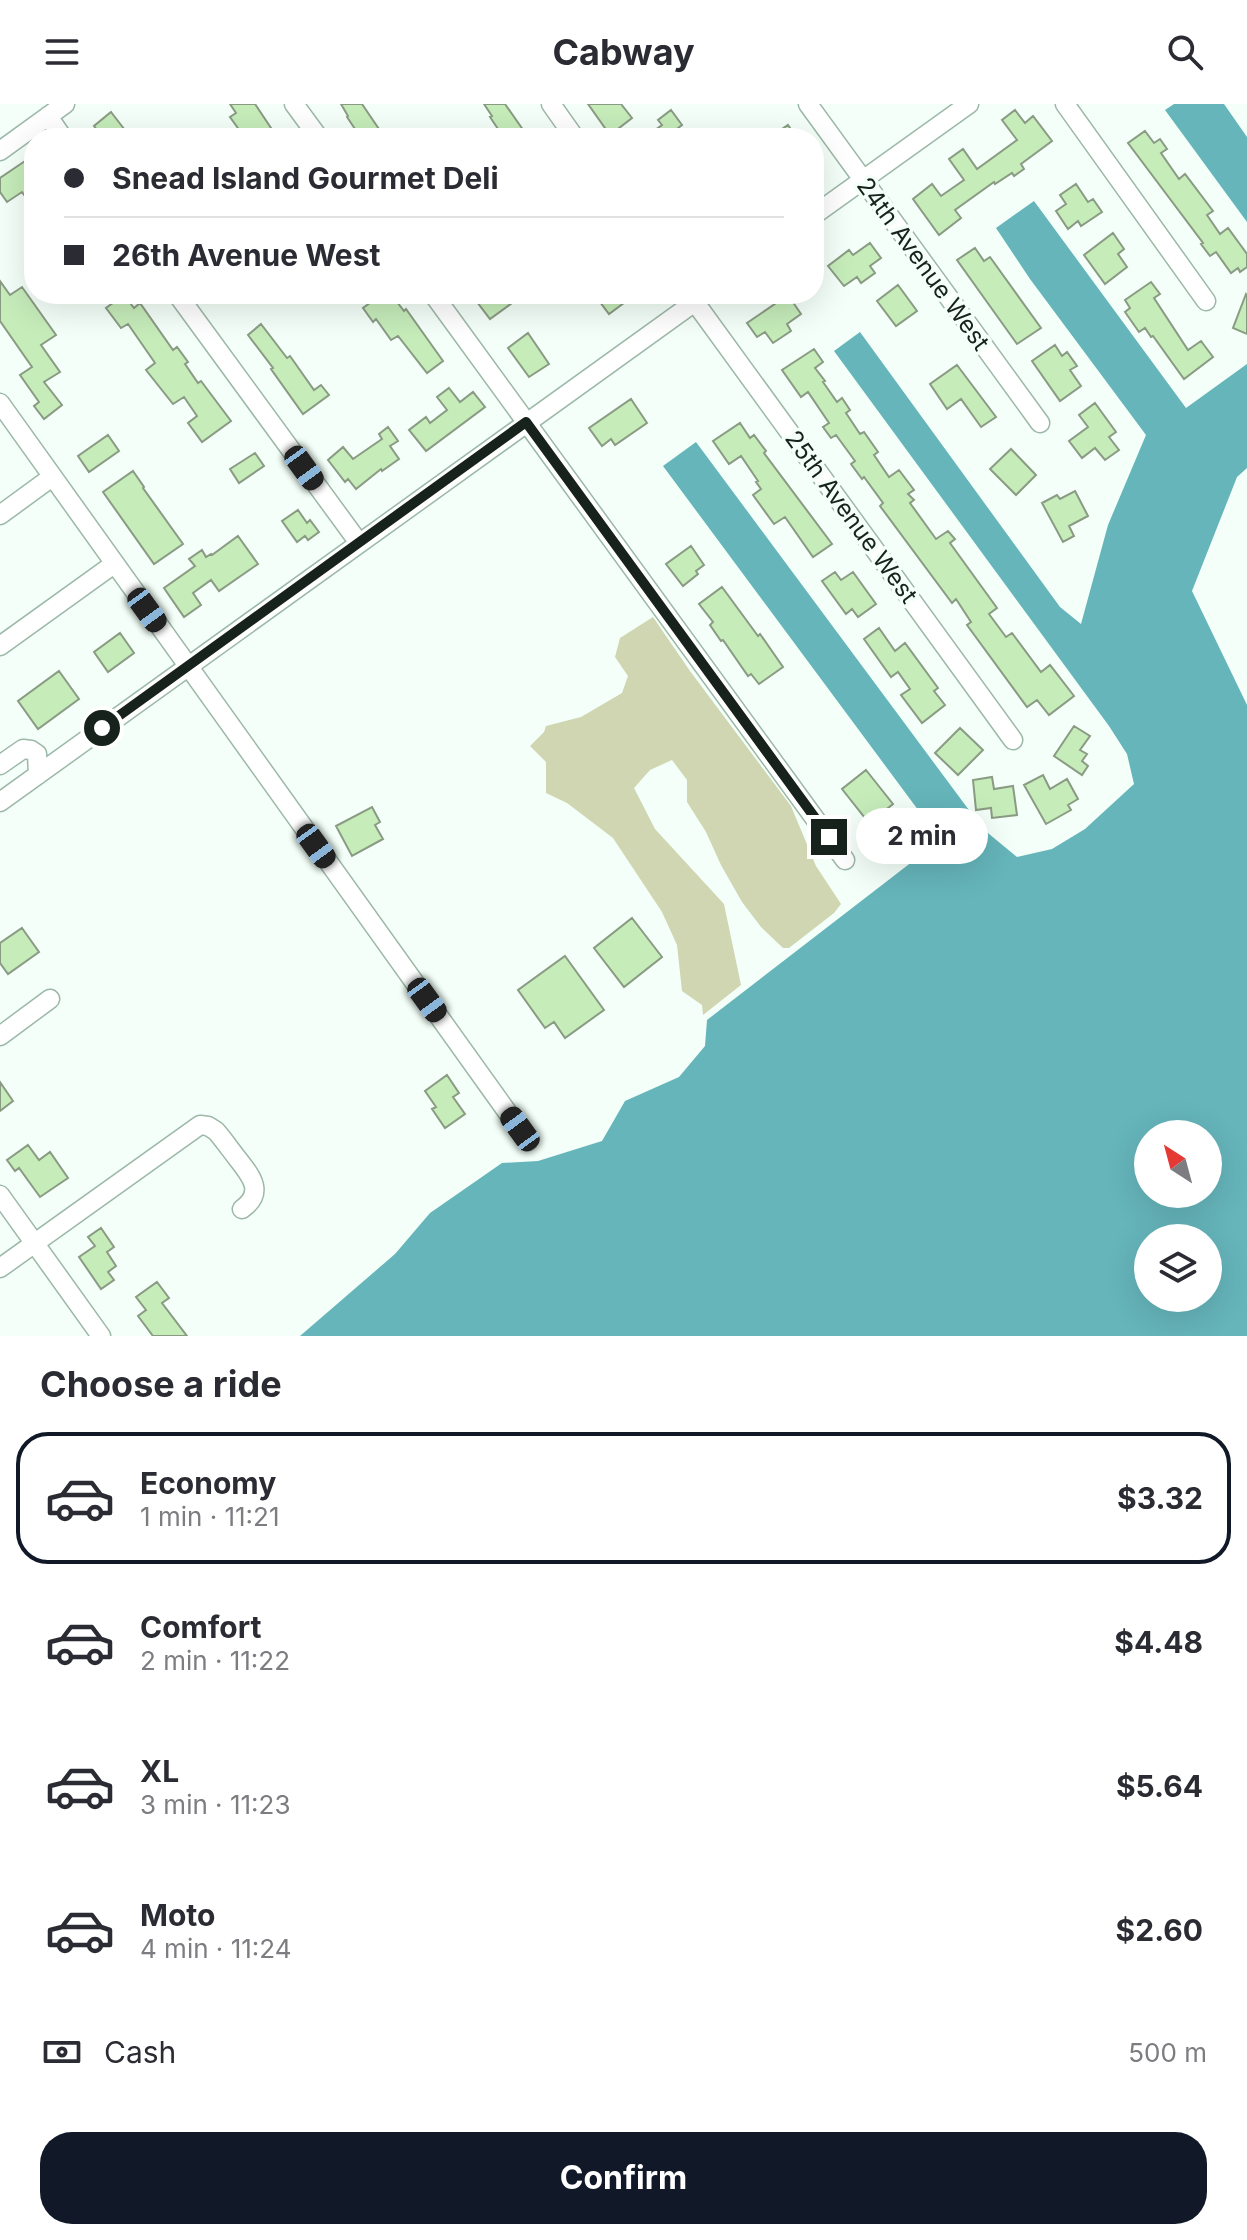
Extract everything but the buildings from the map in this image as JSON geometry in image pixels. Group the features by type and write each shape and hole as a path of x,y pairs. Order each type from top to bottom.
{"street":[{"path":"32,128 65,104"},
{"path":"294,104 312,128"},
{"path":"551,104 568,128"},
{"name":"24th Avenue West","path":"808,104 1040,423"},
{"path":"824,208 969,104"},
{"path":"1065,104 1206,301"},
{"path":"48,116 56,128"},
{"path":"0,151 24,134"},
{"path":"184,304 359,543"},
{"path":"440,304 845,860"},
{"path":"0,802 687,304"},
{"name":"25th Avenue West","path":"702,304 1013,740"},
{"path":"0,403 528,1141"},
{"path":"0,515 52,477"},
{"path":"0,646 114,564"},
{"path":"0,765 27,748 37,754 38,775"},
{"path":"0,1036 50,999"},
{"path":"0,1268 200,1125 216,1131 251,1177 255,1191 249,1204 242,1209"},
{"path":"0,1195 101,1336"}],"green space":[{"path":"653,617 791,806 816,866 841,904 789,948 783,948 761,927 742,902 687,802 687,780 672,760 650,770 634,788 655,829 724,904 741,985 703,1015 702,1005 682,991 677,945 662,912 613,838 567,803 546,793 546,762 530,746 546,726 581,717 622,693 628,676 615,657 620,638"}],"water":[{"path":"1174,104 1224,104 1247,137 1247,222 1165,110"},
{"path":"1034,201 1186,408 1247,364 1247,468 1237,477 1192,591 1247,705 1247,1336 300,1336 395,1254 430,1213 502,1163 538,1161 602,1141 625,1101 679,1077 705,1046 707,1020 930,848 930,826 663,466 696,442 983,829 1017,857 1052,849 1085,829 1134,784 1127,754 1109,726 834,351 860,332 1060,607 1081,624 1108,525 1146,435 996,228"}],"route":[{"path":"102,728 526,422 829,837"}]}
